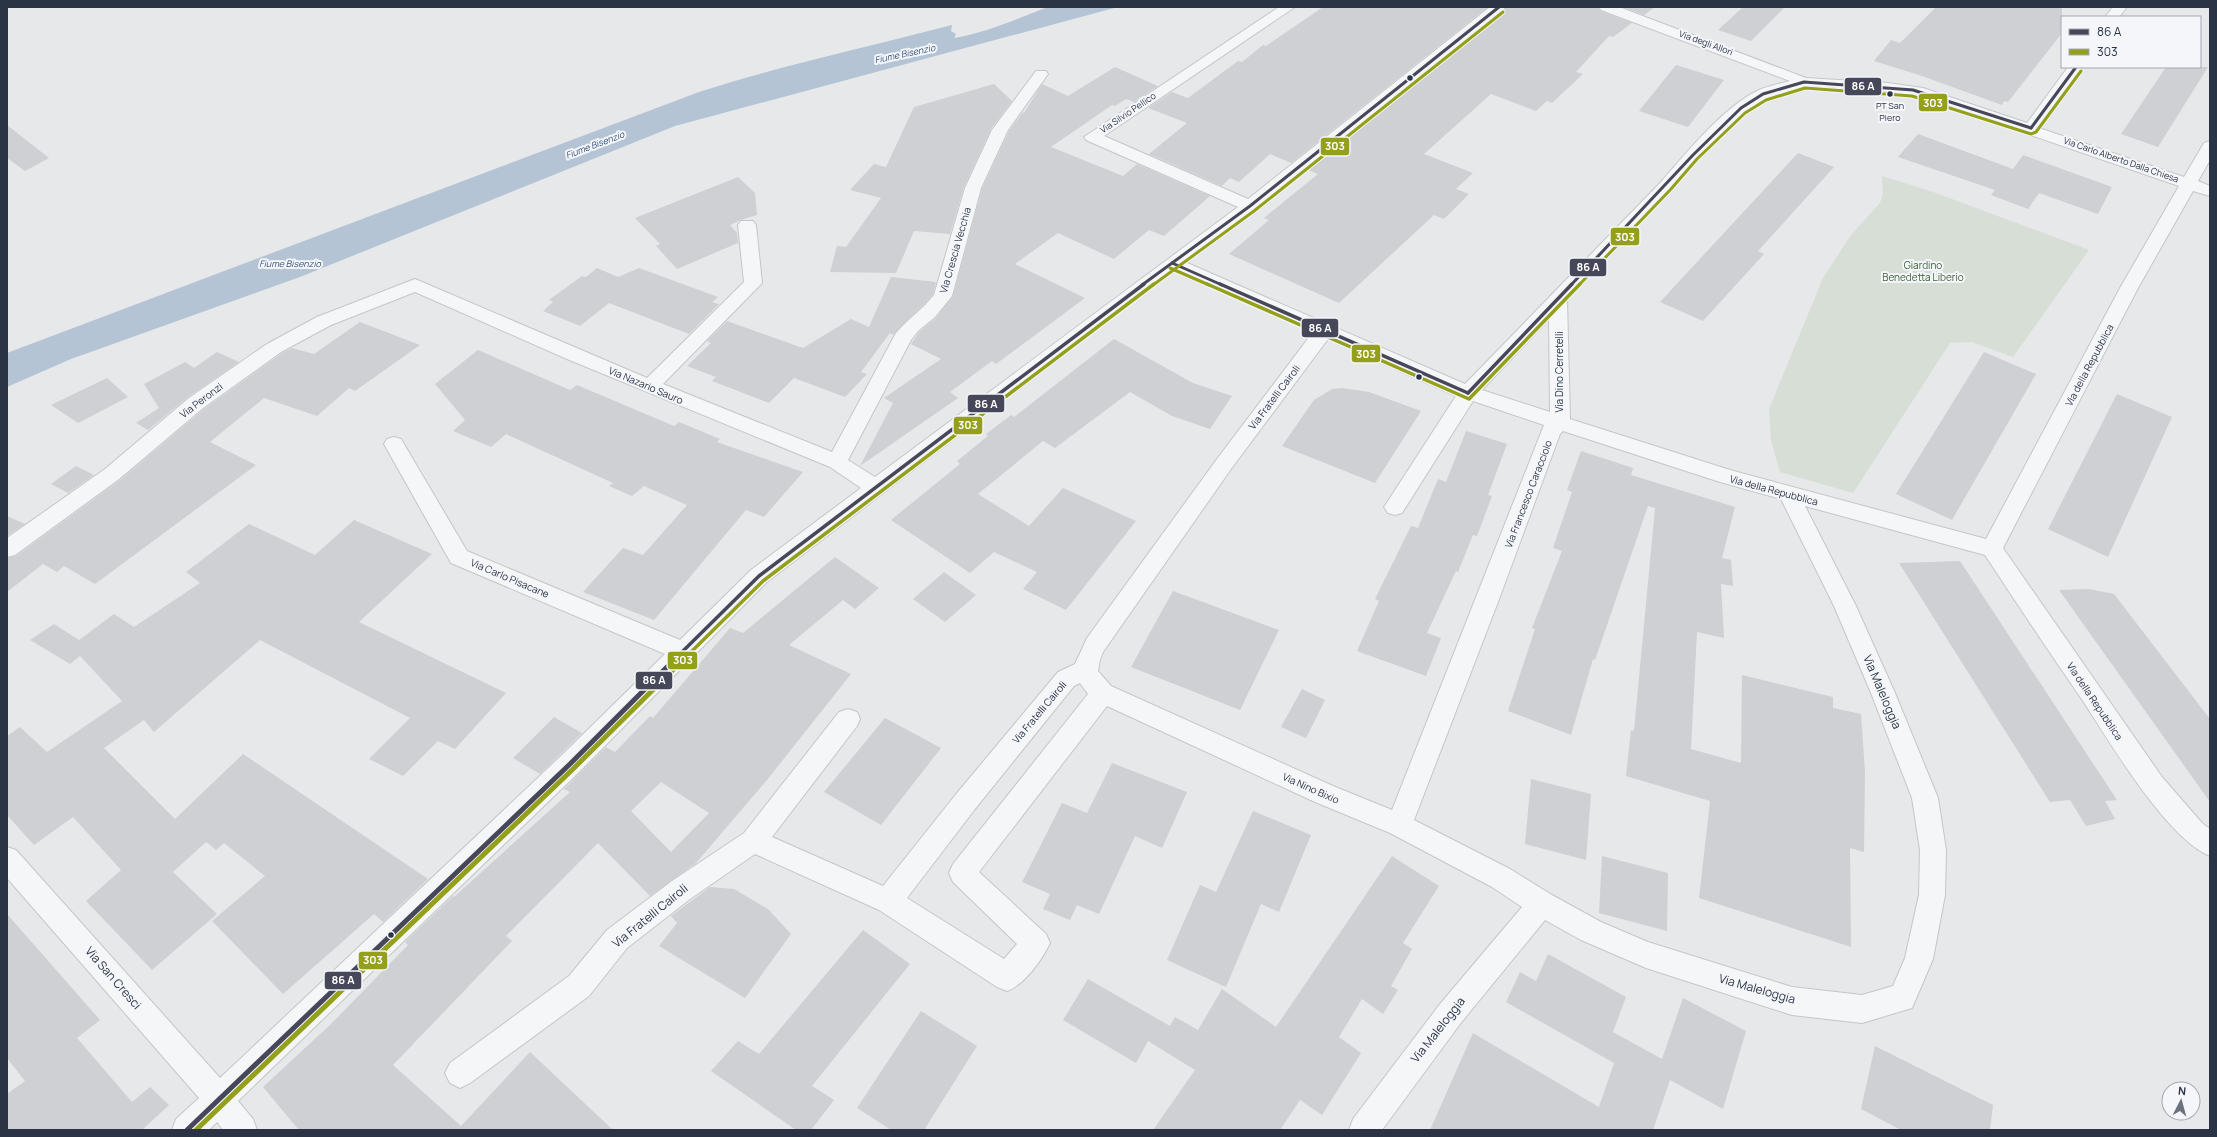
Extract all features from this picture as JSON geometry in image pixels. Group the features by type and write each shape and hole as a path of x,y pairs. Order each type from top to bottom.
{"street":[{"name":"Via Silvio Pellico","path":"1250,206 1092,137 1288,7"},
{"path":"187,1130 570,764 759,576 875,486 1250,206 1499,7"},
{"name":"Via degli Allori","path":"1606,7 1763,65 1804,82"},
{"path":"2113,16 2120,7"},
{"path":"2031,128 2075,68"},
{"name":"Via Crescia Vecchia","path":"837,462 903,337 911,327 929,314 943,296 973,188 1000,130 1041,74"},
{"path":"1395,507 1468,393 1667,185 1693,155 1742,108 1763,94 1804,82"},
{"name":"Via Carlo Alberto Dalla Chiesa","path":"1804,82 1913,90 2031,128 2210,191"},
{"name":"Via della Repubblica","path":"1992,549 2129,288 2190,184 2210,146"},
{"path":"650,386 753,283 747,225"},
{"path":"1172,263 1468,393 1560,422"},
{"name":"Via Nazario Sauro","path":"415,285 772,438 837,462 875,486"},
{"name":"Via Peronzi","path":"7,549 112,474 196,403 274,348 324,321 415,285"},
{"name":"Via Dino Cerretelli","path":"1558,298 1560,422"},
{"name":"Via Fratelli Cairoli","path":"888,901 1066,679 1085,670 1087,659 1095,645 1232,468 1325,329"},
{"name":"Via della Repubblica","path":"1560,422 1700,469 1992,549 2153,785 2193,831 2210,844"},
{"name":"Via Francesco Caracciolo","path":"1399,825 1484,609 1552,430 1560,422"},
{"name":"Via Carlo Pisacane","path":"394,444 459,557 682,651"},
{"name":"Via Maleloggia","path":"1364,1130 1395,1085 1488,966 1542,904 1591,931 1646,955 1792,1001 1862,1009 1902,998 1919,959 1932,895 1933,850 1925,798 1883,693 1845,606 1788,493"},
{"name":"Via Nino Bixio","path":"1085,670 1090,681 1103,693 1324,794 1399,825 1494,874 1542,904"},
{"path":"753,841 888,901 1007,977 1036,943 962,873 1103,693"},
{"name":"Via Fratelli Cairoli","path":"460,1073 579,986 617,939 681,890 753,841 848,720"},
{"name":"Via San Cresci","path":"7,859 206,1084 242,1130"}],"green space":[{"name":"Giardino Benedetta Liberio","path":"1882,176 1933,192 2089,250 2013,357 1972,342 1950,343 1853,493 1780,472 1771,440 1769,409 1823,278 1851,235 1880,203 1883,194"}],"water":[{"name":"Fiume Bisenzio","path":"1048,7 1118,7 675,126 300,277 71,359 7,387 7,353 699,92 794,65 952,25 951,31 956,34 954,38 979,32 1002,25"}],"building":[{"path":"1323,7 1488,7 1291,163 1270,154 1239,182 1230,178 1222,186 1149,154 1187,123 1148,108 1172,92 1188,98 1238,61 1242,62 1263,45 1266,46"},
{"path":"1507,7 1598,7 1600,11 1632,23 1613,37 1609,36 1576,72 1583,74 1552,103 1547,101 1536,111 1491,94 1424,154 1473,173 1456,189 1469,194 1444,219 1434,215 1339,303 1229,254 1269,220 1264,218 1318,174 1308,170"},
{"path":"1623,7 1655,7 1644,15"},
{"path":"1743,7 1785,7 1751,41 1718,30"},
{"path":"1936,7 2062,7 2061,34 2008,102 2004,101 2002,105 1922,76 1874,61 1891,40 1900,43"},
{"path":"1676,65 1724,80 1688,127 1639,111"},
{"path":"1115,67 1158,86 1134,102 1126,99 1115,106 1112,105 1051,147 1123,176 1137,164 1210,196 1164,236 1149,230 1114,259 1058,233 1015,264 1085,298 996,364 992,361 950,392 958,398 860,466 893,403 884,398 941,359 911,344 919,332 936,318 953,296 982,189 1009,131 1023,112 1024,113 1042,84 1068,96"},
{"path":"2208,67 2158,147 2121,134 2165,68"},
{"path":"994,84 1012,101 991,129 964,187 950,234 914,231 896,273 830,272 837,246 846,247 881,198 850,190 874,164 886,167 914,107"},
{"path":"7,125 49,158 25,171 7,158"},
{"path":"1918,134 2013,169 2023,155 2112,187 2098,214 2039,193 2028,209 1991,195 1995,190 1898,157"},
{"path":"1798,153 1834,167 1758,251 1764,254 1703,321 1660,302"},
{"path":"738,177 755,193 757,215 730,225 737,233 738,243 677,269 656,246 660,244 635,218"},
{"path":"597,268 618,277 639,268 718,297 712,302 719,304 689,334 609,303 580,326 543,311 553,302 549,300 582,276 586,277"},
{"path":"891,277 936,282 933,294 893,335 890,333 861,372 867,374 845,397 794,378 769,403 712,381 716,377 687,366 711,343 707,341 727,321 803,348 851,319 869,327"},
{"path":"360,322 420,345 355,391 349,388 317,416 264,398 210,442 256,465 95,584 64,566 57,572 43,564 7,592 7,558 16,556 120,480 204,409 282,353 292,348 314,354"},
{"path":"1114,339 1193,383 1232,396 1210,429 1172,416 1130,392 1055,448 1043,441 978,494 1029,526 1063,488 1136,521 1066,610 1023,589 1037,572 994,552 970,573 891,520 960,464 957,461 988,436 986,434 1011,415 1014,417"},
{"path":"478,350 570,390 577,385 674,426 679,422 720,439 717,442 803,472 764,517 746,510 654,620 583,592 623,548 643,555 687,505 644,486 632,496 609,486 613,483 506,434 491,447 453,431 465,420 435,384"},
{"path":"217,352 239,362 188,397 148,430 136,423 159,408 144,384 185,362 194,368"},
{"path":"1984,352 2036,374 1952,520 1896,494"},
{"path":"107,378 128,397 78,423 51,405"},
{"path":"1342,388 1369,392 1421,411 1375,483 1282,446 1314,400 1332,389"},
{"path":"2117,394 2172,417 2108,557 2048,529"},
{"path":"1466,431 1507,444 1488,495 1492,496 1477,536 1473,535 1458,572 1456,571 1427,633 1441,638 1426,676 1357,651 1379,601 1375,599 1411,526 1418,528 1438,479 1446,482"},
{"path":"1581,451 1633,468 1631,475 1735,507 1722,558 1731,560 1733,586 1721,584 1724,638 1697,632 1691,749 1741,763 1742,675 1833,697 1833,708 1861,714 1865,772 1864,852 1850,848 1851,947 1699,898 1710,801 1626,776 1631,730 1634,731 1655,508 1648,506 1595,660 1593,659 1571,735 1508,711 1535,629 1532,628 1562,551 1553,548 1572,492 1567,490"},
{"path":"76,466 94,475 68,493 51,484"},
{"path":"7,516 25,524 7,536"},
{"path":"354,520 432,554 359,622 506,693 455,749 438,741 403,776 369,759 410,718 260,640 154,732 144,720 104,748 175,819 243,754 428,879 383,922 374,914 283,994 212,921 265,876 224,843 216,850 206,842 173,872 217,914 152,970 86,901 121,870 73,817 34,845 7,815 7,736 20,727 47,752 122,701 80,656 70,664 30,640 54,624 79,640 114,614 134,627 200,583 186,572 249,524 315,555"},
{"path":"835,557 879,588 855,609 843,600 789,645 851,674 767,780 696,863 650,896 598,843 506,936 512,941 393,1065 461,1126 530,1052 613,1130 299,1130 263,1087 332,1023 408,945 405,942 453,896 454,897 570,792 564,789 606,747 615,752 650,716 653,718 730,628 743,633","holes":["661,782 709,813 671,852 631,811"]},
{"path":"1960,561 2117,800 2105,801 2115,819 2086,826 2070,800 2050,802 1899,563"},
{"path":"944,572 976,595 945,622 913,599"},
{"path":"2089,589 2114,594 2210,719 2210,802 2059,590"},
{"path":"1173,591 1279,630 1240,710 1131,667"},
{"path":"1302,689 1325,700 1306,738 1281,727"},
{"path":"554,717 582,733 540,774 513,758"},
{"path":"885,718 941,748 881,825 824,792"},
{"path":"1112,763 1187,792 1162,848 1135,836 1099,914 1077,905 1070,920 1043,909 1050,894 1022,882 1062,803 1087,813"},
{"path":"1531,779 1591,794 1586,860 1525,844"},
{"path":"1253,811 1311,835 1279,912 1261,904 1226,987 1167,960 1200,885 1216,892"},
{"path":"1392,856 1439,886 1403,943 1412,949 1391,986 1398,990 1383,1014 1362,999 1339,1037 1361,1053 1322,1115 1300,1100 1280,1130 1153,1130 1195,1070 1148,1041 1136,1063 1063,1020 1088,979 1170,1026 1175,1017 1198,1030 1222,989 1276,1027"},
{"path":"1602,856 1668,873 1667,931 1599,913"},
{"path":"710,887 734,889 768,909 791,934 745,998 659,946 677,923 671,916"},
{"path":"7,914 100,1020 77,1038 132,1102 150,1087 169,1105 142,1130 7,1130 7,1094 25,1081 7,1058"},
{"path":"863,930 910,964 812,1086 834,1100 811,1130 796,1130 711,1071 738,1041 759,1054"},
{"path":"1548,954 1626,997 1613,1032 1662,1059 1683,998 1746,1031 1723,1109 1670,1080 1653,1130 1430,1130 1473,1033 1599,1107 1614,1063 1506,1002 1520,972 1536,981"},
{"path":"921,1011 977,1046 924,1130 891,1130 857,1108"},
{"path":"1875,1046 1993,1105 1990,1130 1901,1130 1861,1109"}],"transit line":[{"path":"187,1130 570,764 759,576 1153,277 1250,206 1499,7"},
{"name":"303","path":"196,1130 574,768 763,581 1157,282 1254,211 1503,12"},
{"path":"2031,128 2075,68"},
{"name":"303","path":"1170,268 1469,399 1671,189 1697,159 1745,113 1766,100 1805,88 1912,96 2031,134 2036,132 2081,71"},
{"path":"1468,393 1667,185 1693,155 1741,108 1763,94 1804,82 1913,90 2031,128"},
{"path":"1172,263 1468,393"}],"place":[{"name":"PT San Piero","path":"1890,94"}]}
